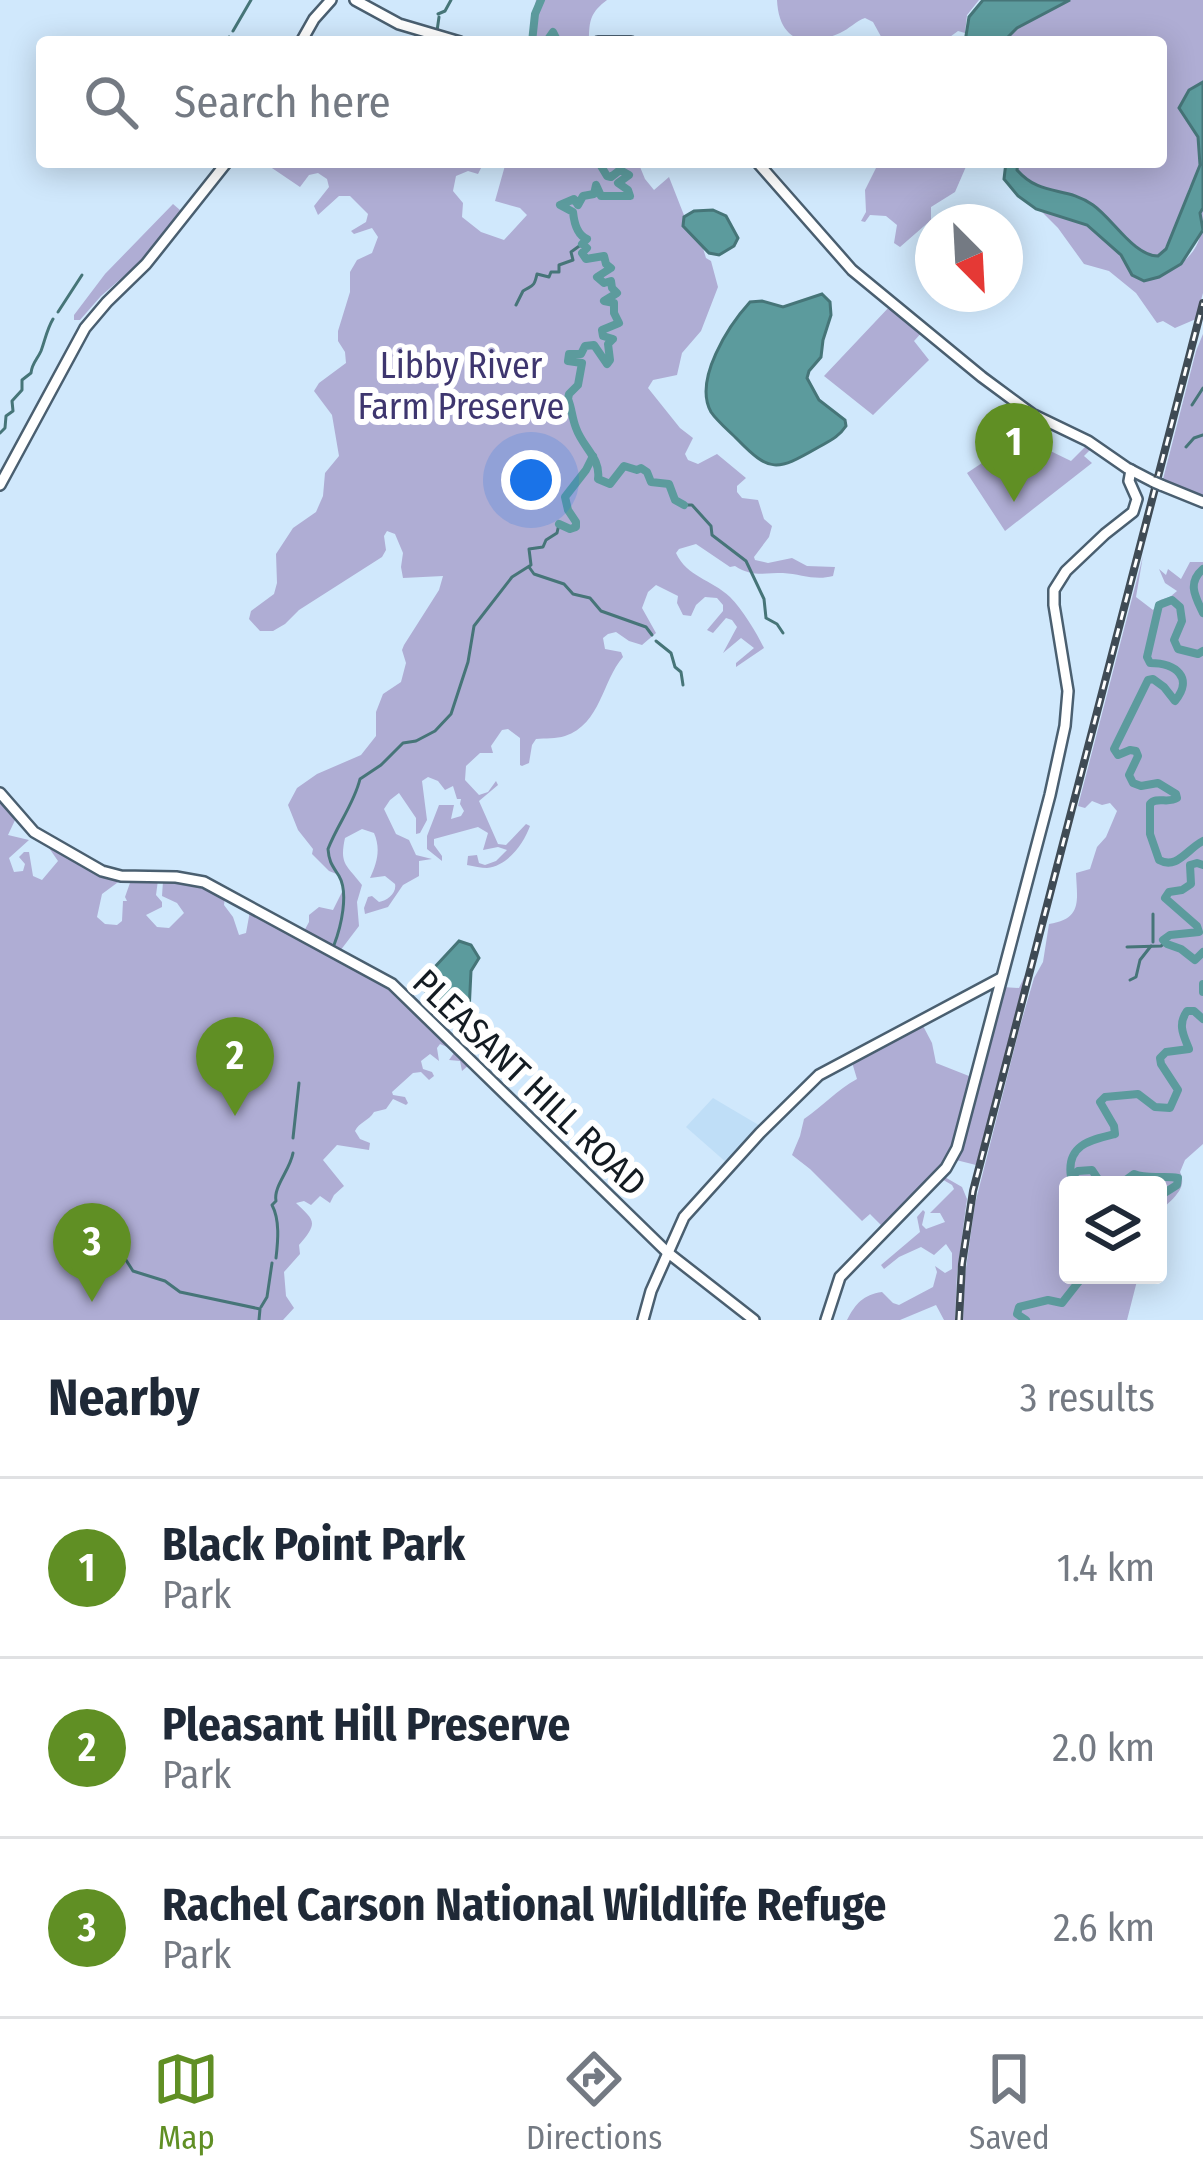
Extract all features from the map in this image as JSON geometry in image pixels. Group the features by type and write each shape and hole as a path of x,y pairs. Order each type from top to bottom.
{"street":[{"path":"304,36 331,0"},
{"path":"355,0 399,24 440,36"},
{"path":"0,485 86,328 146,265 222,168"},
{"path":"762,168 860,277 1030,413 1096,446 1130,470 1203,502"},
{"path":"826,1320 843,1274 953,1157 1048,805 1067,712 1054,590 1097,541 1133,513 1137,498 1130,470"},
{"name":"PLEASANT HILL ROAD","path":"0,794 35,833 98,869 119,876 201,880 392,984 668,1252 754,1320"},
{"path":"643,1320 668,1252 691,1209 822,1072 1001,978"}],"shaded area":[{"path":"983,0 1070,0 1009,36 966,36 969,17"},
{"path":"1203,82 1203,230 1181,264 1159,277 1144,281 1132,275 1121,255 1087,225 1036,209 1004,179 1005,168 1017,168 1035,184 1083,199 1141,250 1158,256 1166,249 1200,165 1198,137 1179,108 1189,90"},
{"path":"713,210 726,216 738,238 719,255 709,253 683,226 684,217 694,211"},
{"path":"822,294 830,302 831,315 821,357 807,378 819,400 845,420 846,426 833,439 792,461 766,463 711,412 707,399 710,369 724,338 750,302 783,307"},
{"path":"459,941 471,945 479,958 471,971 469,1012 461,1015 418,985"},
{"path":"713,1098 762,1127 727,1163 686,1127"}],"green space":[{"path":"536,0 607,0 592,17 589,36 530,36"},
{"path":"777,0 979,0 967,15 965,33 951,36 881,36 865,18 832,36 793,36 779,14"},
{"path":"1067,0 1203,0 1199,137 1203,165 1161,255 1144,253 1114,226 1029,183 1017,170 1167,168 1167,36 1008,36"},
{"name":"Libby River Farm Preserve","path":"272,168 481,168 478,174 468,171 456,176 453,191 463,203 462,217 481,232 504,240 527,215 520,208 495,201 504,168 640,168 654,190 669,177 691,233 711,261 718,287 701,331 682,353 677,375 653,380 648,388 693,438 685,454 688,460 698,464 717,454 746,478 737,492 742,498 758,500 764,519 772,526 755,560 768,563 792,558 807,566 835,567 833,576 814,578 753,573 730,567 696,544 679,549 676,553 686,567 735,602 764,648 736,667 754,648 741,638 723,653 737,627 726,618 713,633 707,630 723,611 717,598 705,597 691,616 683,615 678,596 656,585 642,608 656,633 642,645 616,632 603,638 605,649 621,652 623,657 586,722 565,736 536,739 529,763 522,766 520,738 502,730 491,746 493,753 480,753 466,766 465,780 479,795 496,781 498,785 479,801 498,844 506,845 526,824 530,826 508,858 487,868 467,865 468,856 477,855 485,865 507,850 483,850 488,833 478,827 434,839 442,861 427,849 439,805 454,805 451,819 464,811 453,786 445,790 428,777 422,781 427,820 420,833 416,834 416,818 399,793 384,809 396,834 409,840 416,855 432,859 419,861 419,876 403,885 388,907 365,914 368,897 385,900 395,884 385,876 370,878 377,856 374,833 362,829 345,838 344,859 362,885 357,902 359,926 340,951 303,933 309,915 319,907 333,910 344,888 339,875 312,854 288,805 297,788 361,755 376,736 376,712 383,694 401,682 406,663 402,650 443,576 403,578 403,553 395,534 387,531 382,557 285,624 260,631 249,619 251,611 274,594 276,554 293,528 316,512 325,473 339,456 332,415 314,391 346,363 338,331 350,292 350,272 357,260 372,253 378,237 372,228 351,231 366,222 368,214 350,196 339,196 318,215 314,206 329,187 318,173 309,175 300,187"},
{"path":"876,168 965,168 955,192 936,204 915,204 915,234 900,247 894,243 897,225 886,216 870,215 861,221 866,212 865,190"},
{"path":"173,204 179,213 141,261 80,320 74,320 105,274"},
{"path":"1203,207 1203,293 1196,319 1175,328 1157,323 1136,293 1109,271 1084,264 1042,212 1089,224 1121,255 1132,275 1147,281 1172,270 1193,252"},
{"path":"891,305 924,330 914,341 929,360 873,415 824,376"},
{"path":"1203,334 1203,499 1162,483"},
{"path":"1015,441 1027,458 1036,453 1036,444 1071,461 1087,445 1092,448 1084,456 1092,463 1005,531 967,473"},
{"path":"1143,556 1136,597 1153,610 1177,591 1165,583 1159,569 1166,575 1168,569 1181,579 1190,562 1203,562 1203,1144 1185,1160 1180,1190 1167,1205 1167,1176 1059,1176 1059,1284 1136,1284 1127,1320 963,1320 975,1204 1019,1030 1043,962 1049,924 1073,913 1076,873 1090,869 1117,811 1110,803 1092,801 1085,808 1078,806"},
{"path":"0,797 16,818 8,835 29,840 9,858 14,872 23,871 25,864 19,857 29,852 33,876 42,880 58,861 50,846 121,880 102,894 97,917 105,924 122,921 131,880 158,880 156,895 162,907 146,915 157,927 169,928 184,913 177,903 162,896 163,881 197,882 225,897 224,905 239,935 246,933 250,911 384,982 470,1064 462,1071 460,1061 449,1060 452,1049 440,1044 439,1061 430,1054 421,1061 423,1069 434,1076 429,1080 421,1072 413,1073 392,1092 408,1103 393,1099 357,1128 360,1139 370,1143 369,1150 337,1145 323,1160 344,1186 330,1203 320,1196 311,1205 296,1203 312,1226 299,1245 300,1254 284,1272 286,1296 294,1308 283,1320 0,1320"},
{"path":"1028,969 976,1165 956,1160 1002,987 1019,988"},
{"path":"921,1022 936,1063 974,1078 950,1159 883,1227 870,1214 862,1221 792,1155 804,1119 857,1079 851,1059"},
{"path":"940,1178 962,1187 967,1199 955,1320 944,1320 936,1305 900,1320 847,1320 870,1295 882,1292 899,1305 933,1287 935,1266 945,1273 952,1269 952,1253 946,1244 934,1255 921,1247 884,1269 881,1265 920,1232 917,1217 923,1210 926,1229 945,1222 940,1213 930,1213 954,1189"}],"waterway":[{"path":"233,31 251,0"},
{"path":"438,14 451,0"},
{"path":"533,36 541,0"},
{"path":"437,31 439,17"},
{"path":"550,36 553,32 555,36"},
{"path":"602,168 607,176 620,170 629,175 618,183 630,196 601,196 596,185 594,194 583,196 578,205 574,199 560,205 573,212 578,231 587,239 582,244 587,248 582,253 586,259 604,256 611,268 597,277 604,283 611,281 617,293 604,301 614,303 619,323 602,330 603,336 613,339 608,344 607,364 594,345 585,346 581,354 569,354 568,361 582,363 578,385 568,399 579,435 597,465 598,479 610,484 624,466 641,468 651,482 669,484 675,500 684,505"},
{"path":"516,305 537,274 549,277 559,272 559,265 573,260 571,252 582,244"},
{"path":"58,312 82,275"},
{"path":"0,433 53,319"},
{"path":"1192,405 1203,388"},
{"path":"1186,447 1203,435"},
{"path":"559,524 576,527 565,497 593,456"},
{"path":"684,505 692,505 711,526 712,535 746,561 764,599 766,618 783,633"},
{"path":"334,945 344,901 328,849 360,779 403,743 435,731 451,714 474,626 512,577 531,565 529,549 543,547 559,524"},
{"path":"529,567 534,574 564,584 573,594 590,598 601,611 646,627 652,635"},
{"path":"1203,569 1194,585 1203,613"},
{"path":"1203,651 1178,649 1174,640 1182,621 1180,607 1172,600 1159,605 1147,657 1150,663 1174,669 1183,685 1175,701 1164,687 1148,680 1114,749 1118,755 1136,751 1129,775 1133,783 1158,783 1176,794 1174,800 1150,804 1150,834 1159,860 1177,860 1203,841"},
{"path":"656,641 671,653 683,685"},
{"path":"1203,865 1190,865 1191,884 1165,898 1199,932 1163,940 1195,960 1203,952"},
{"path":"1153,914 1153,942"},
{"path":"1127,947 1165,943"},
{"path":"1130,980 1151,946"},
{"path":"1203,984 1203,992"},
{"path":"1071,1176 1076,1151 1115,1134 1100,1102 1105,1097 1138,1094 1155,1107 1170,1108 1178,1090 1160,1058 1166,1052 1189,1049 1182,1026 1187,1011 1203,1019"},
{"path":"293,1138 299,1083"},
{"path":"276,1258 272,1205 293,1153"},
{"path":"1072,1176 1092,1170 1096,1176"},
{"path":"1131,1176 1141,1176"},
{"path":"1167,1178 1178,1178 1177,1185 1167,1191"},
{"path":"84,1215 108,1232 133,1271 165,1281 180,1292 260,1309 259,1320"},
{"path":"261,1307 272,1263"},
{"path":"1026,1320 1017,1314 1019,1307 1048,1300 1062,1303 1077,1284"}],"railway":[{"path":"959,1320 973,1191 1203,303"}],"place":[{"name":"Black Point Park","path":"1014,502"},
{"name":"Pleasant Hill Preserve","path":"235,1116"},
{"name":"Rachel Carson National Wildlife Refuge","path":"92,1302"}]}
